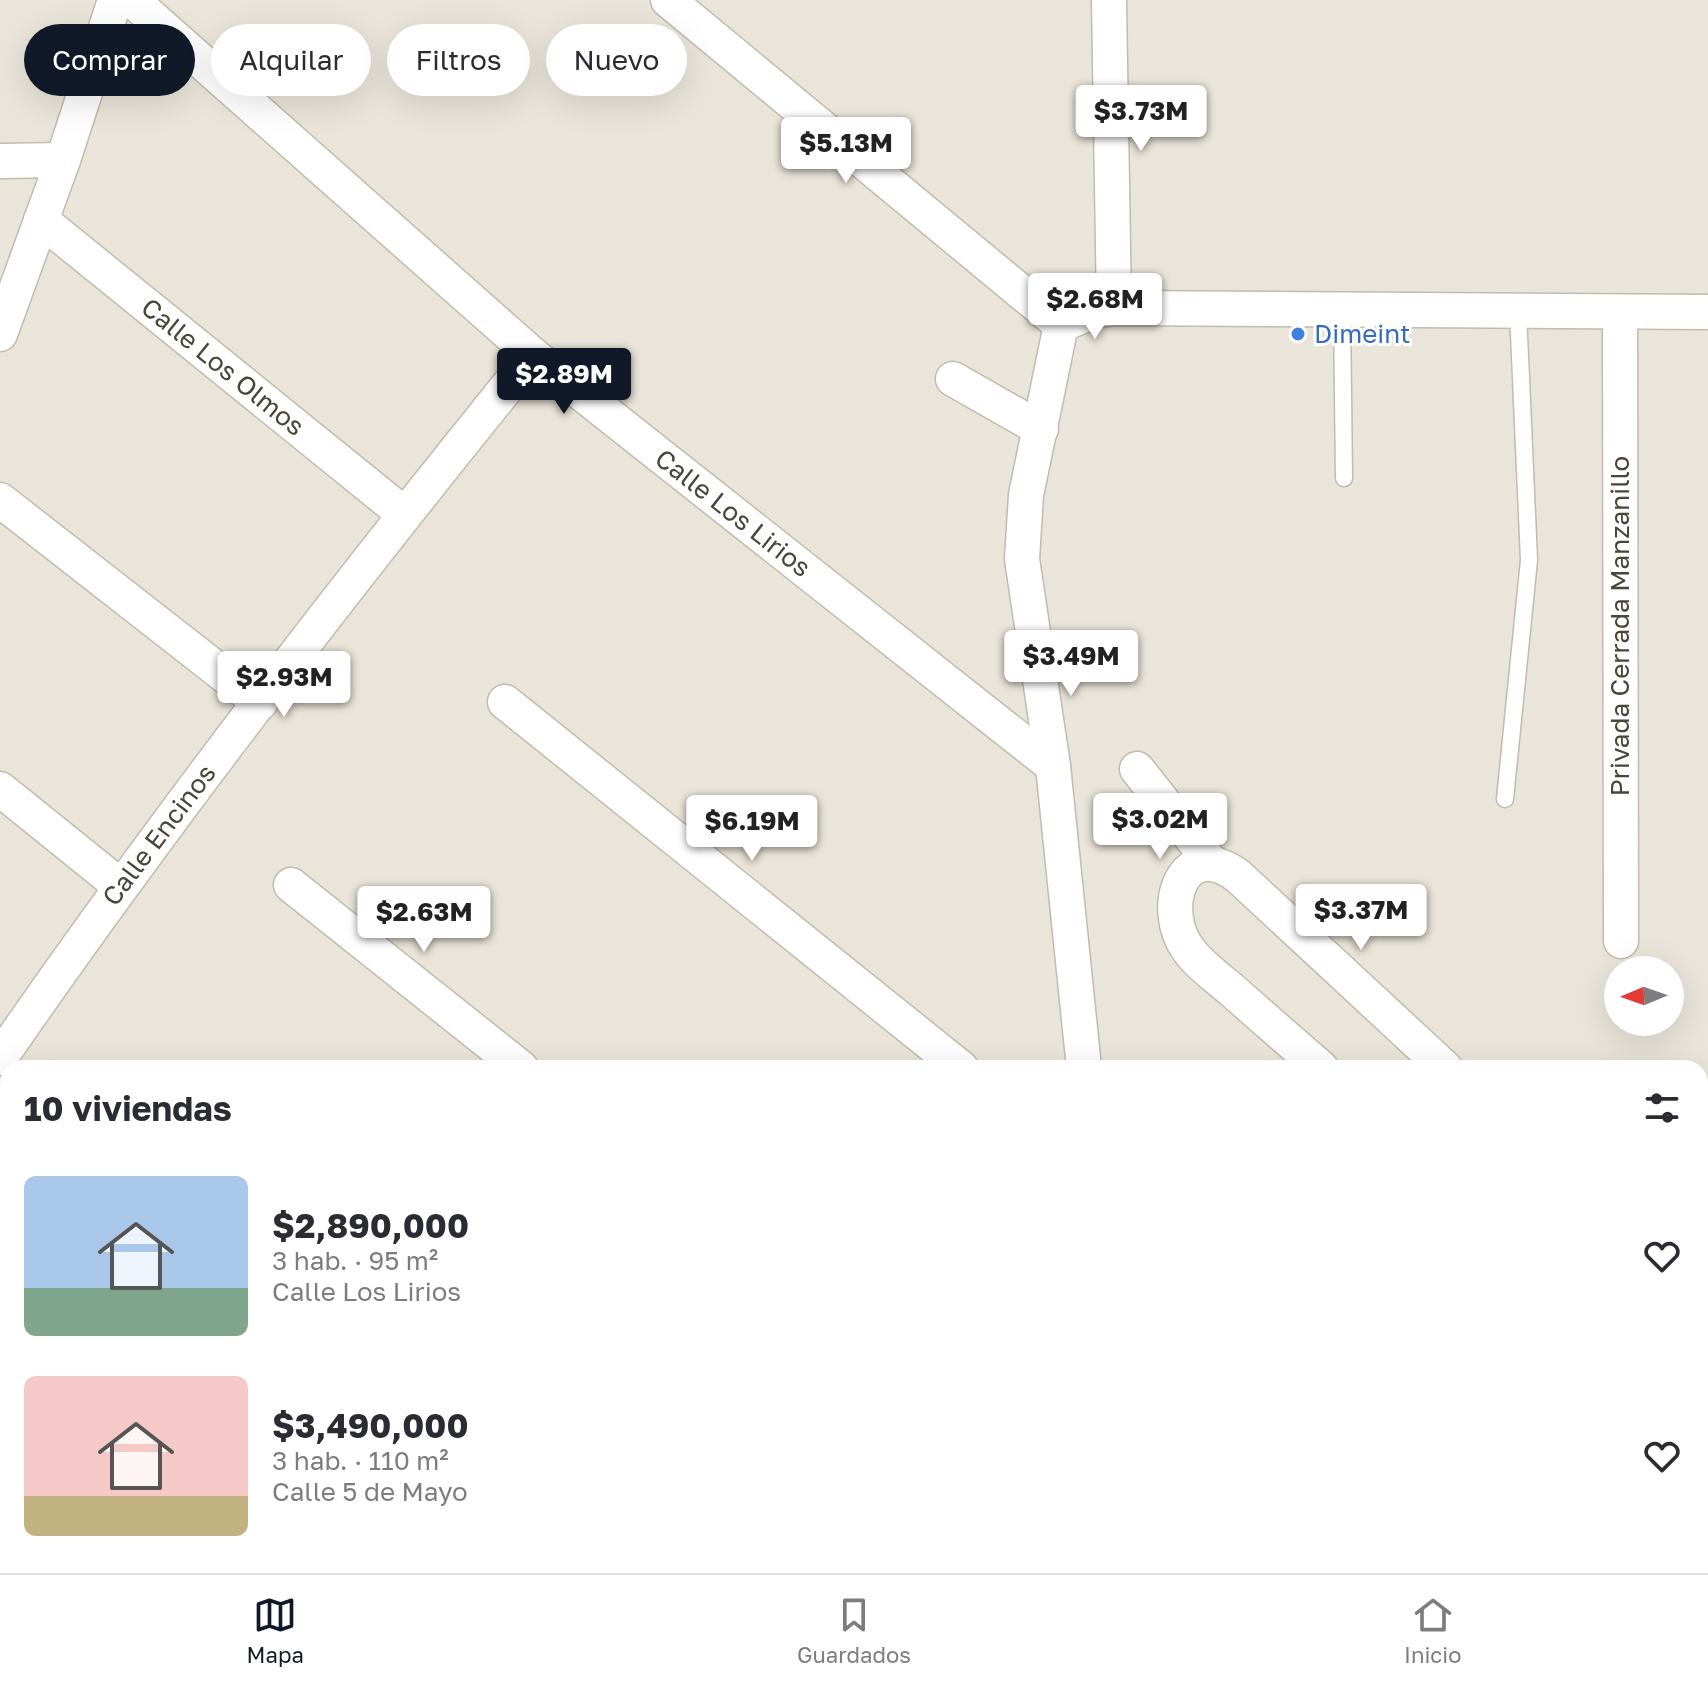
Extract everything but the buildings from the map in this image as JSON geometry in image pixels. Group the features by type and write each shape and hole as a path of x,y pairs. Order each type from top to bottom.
{"street":[{"path":"0,334 63,160 115,0"},
{"name":"Calle Los Lirios","path":"132,0 533,355 1053,766"},
{"path":"668,0 1061,325"},
{"path":"1109,0 1114,308"},
{"path":"0,161 63,160"},
{"name":"Calle Los Olmos","path":"41,220 404,514"},
{"path":"1083,1060 1053,766 1022,559 1026,495 1041,429 1053,351 1061,325 1094,311 1114,308 1708,312"},
{"name":"Privada Cerrada Manzanillo","path":"1620,312 1621,941"},
{"name":"Calle Encinos","path":"0,1058 119,885 404,514 533,355"},
{"path":"953,379 1041,429"},
{"path":"0,500 260,703"},
{"path":"505,702 951,1060"},
{"path":"1137,769 1210,861"},
{"path":"0,789 119,885"},
{"path":"1312,1060 1189,951 1177,923 1179,888 1188,869 1199,862 1221,863 1238,876 1436,1060"},
{"path":"291,885 511,1060"}],"lane":[{"path":"1342,310 1344,478"},
{"path":"1505,799 1529,560 1518,311"}],"shaded area":[{"path":"0,0 1708,0 1708,1060 0,1060"}],"place":[{"name":"Dimeint","path":"1298,334"}]}
